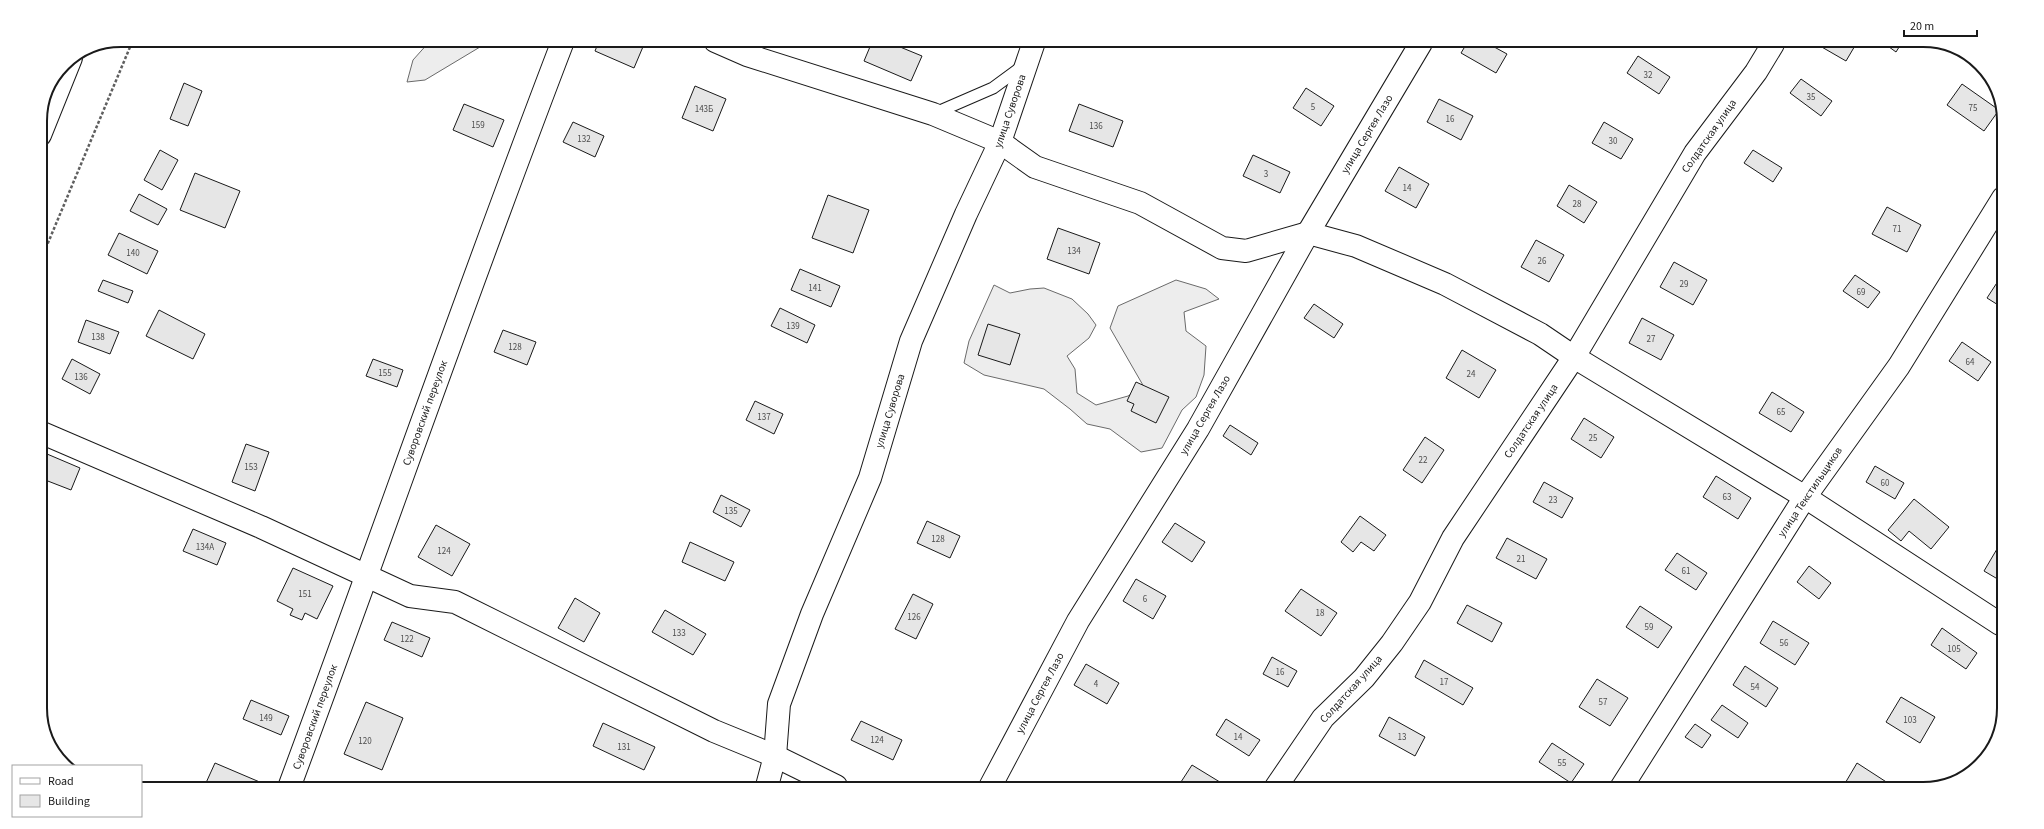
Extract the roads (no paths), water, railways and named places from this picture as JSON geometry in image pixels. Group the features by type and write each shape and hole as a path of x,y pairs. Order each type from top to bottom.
{"street":[{"name":"Суворовский переулок","path":"291,782 367,576 493,224 561,47"},
{"path":"729,47 746,54 933,114 1000,142 1036,168 1140,203 1222,248 1246,250 1308,234 1356,246 1445,284 1540,334 1574,357 1805,497 1997,622"},
{"name":"улица Суворова","path":"768,782 775,756 779,704 812,614 870,478 911,341 966,214 1000,142 1032,47"},
{"name":"улица Сергея Лазо","path":"993,782 1078,621 1198,429 1308,234 1419,47"},
{"name":"Солдатская улица","path":"1280,782 1324,718 1364,678 1392,643 1420,602 1453,538 1574,357 1695,153 1756,72 1771,47"},
{"path":"47,117 66,72"},
{"name":"улица Текстильщиков","path":"1625,782 1805,497 1899,366 1997,208"},
{"path":"47,435 261,527 410,596 455,602 714,731 775,756 828,782"}],"lane":[{"path":"933,114 994,88 1026,63"}]}
